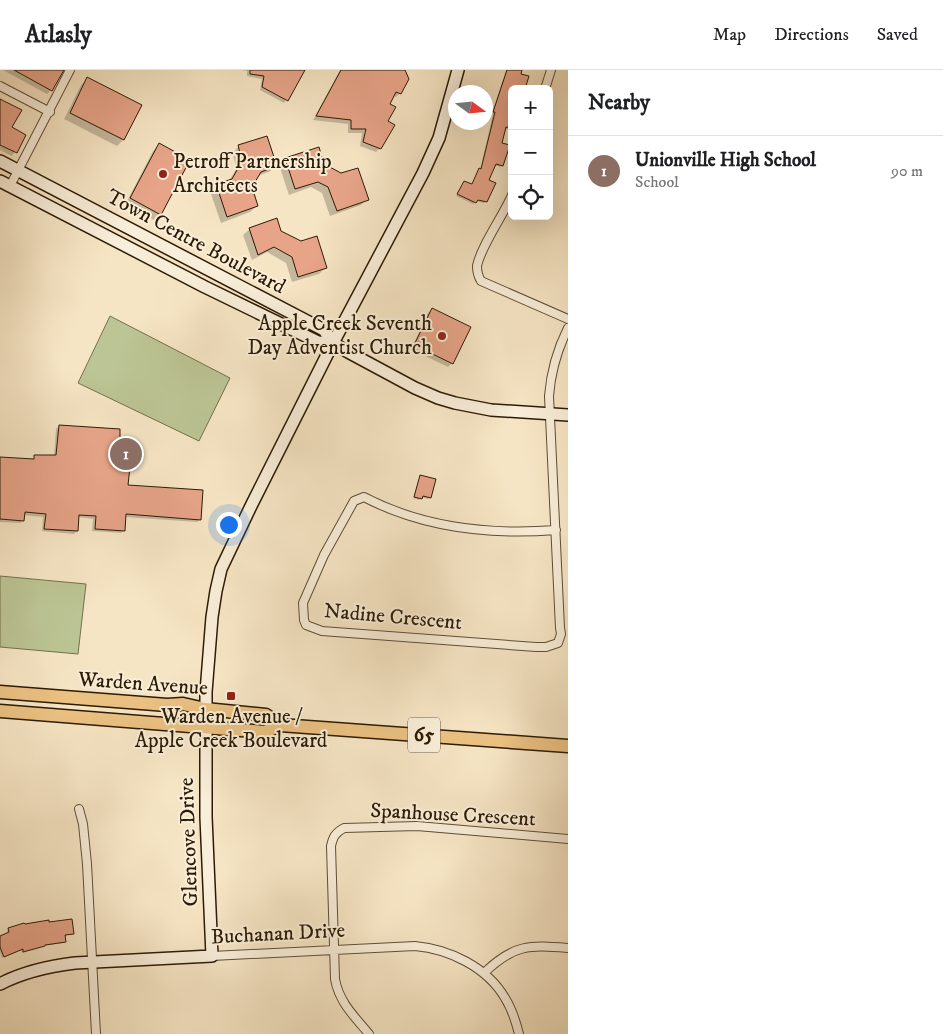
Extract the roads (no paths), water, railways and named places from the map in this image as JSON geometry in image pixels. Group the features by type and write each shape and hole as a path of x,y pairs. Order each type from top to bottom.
{"main road":[{"name":"Glencove Drive","path":"212,956 206,817 205,727 212,617 221,568 333,343 396,227 439,138 458,70"},
{"name":"Town Centre Boulevard","path":"0,161 324,330 333,343"},
{"name":"Town Centre Boulevard","path":"5,183 318,342 333,343"},
{"path":"333,343 438,398 491,410 568,415"},
{"name":"Warden Avenue","path":"0,692 157,705 183,704 206,709 266,715 280,725"},
{"name":"Warden Avenue","path":"0,711 265,732 280,725 568,746"},
{"name":"Buchanan Drive","path":"0,984 55,966 92,962 212,956"}],"street":[{"path":"5,183 18,170 50,112 70,70"},
{"path":"546,85 551,70"},
{"path":"0,86 50,112"},
{"path":"508,203 481,254 478,277 481,281 568,319"},
{"name":"Nadine Crescent","path":"556,530 494,532 465,529 441,525 377,504 364,497 359,498 354,501 324,555 303,603 304,620 306,625 322,631 536,647 558,643 561,634 556,530 549,396 551,374 558,348 568,328"},
{"path":"80,809 87,864 96,1034"},
{"name":"Spanhouse Crescent","path":"334,950 331,846 333,837 344,828 417,826 568,839"},
{"name":"Buchanan Drive","path":"212,956 415,946 428,947 451,954 484,973 505,997 519,1034"},
{"path":"484,973 496,962 525,946 568,948"},
{"path":"334,950 338,991 343,1002 369,1034"}],"place":[{"name":"Petroff Partnership Architects","path":"163,174"},
{"name":"Apple Creek Seventh Day Adventist Church","path":"442,336"},
{"name":"Unionville High School","path":"126,454"},
{"name":"Warden Avenue / Apple Creek Boulevard","path":"231,696"}]}
